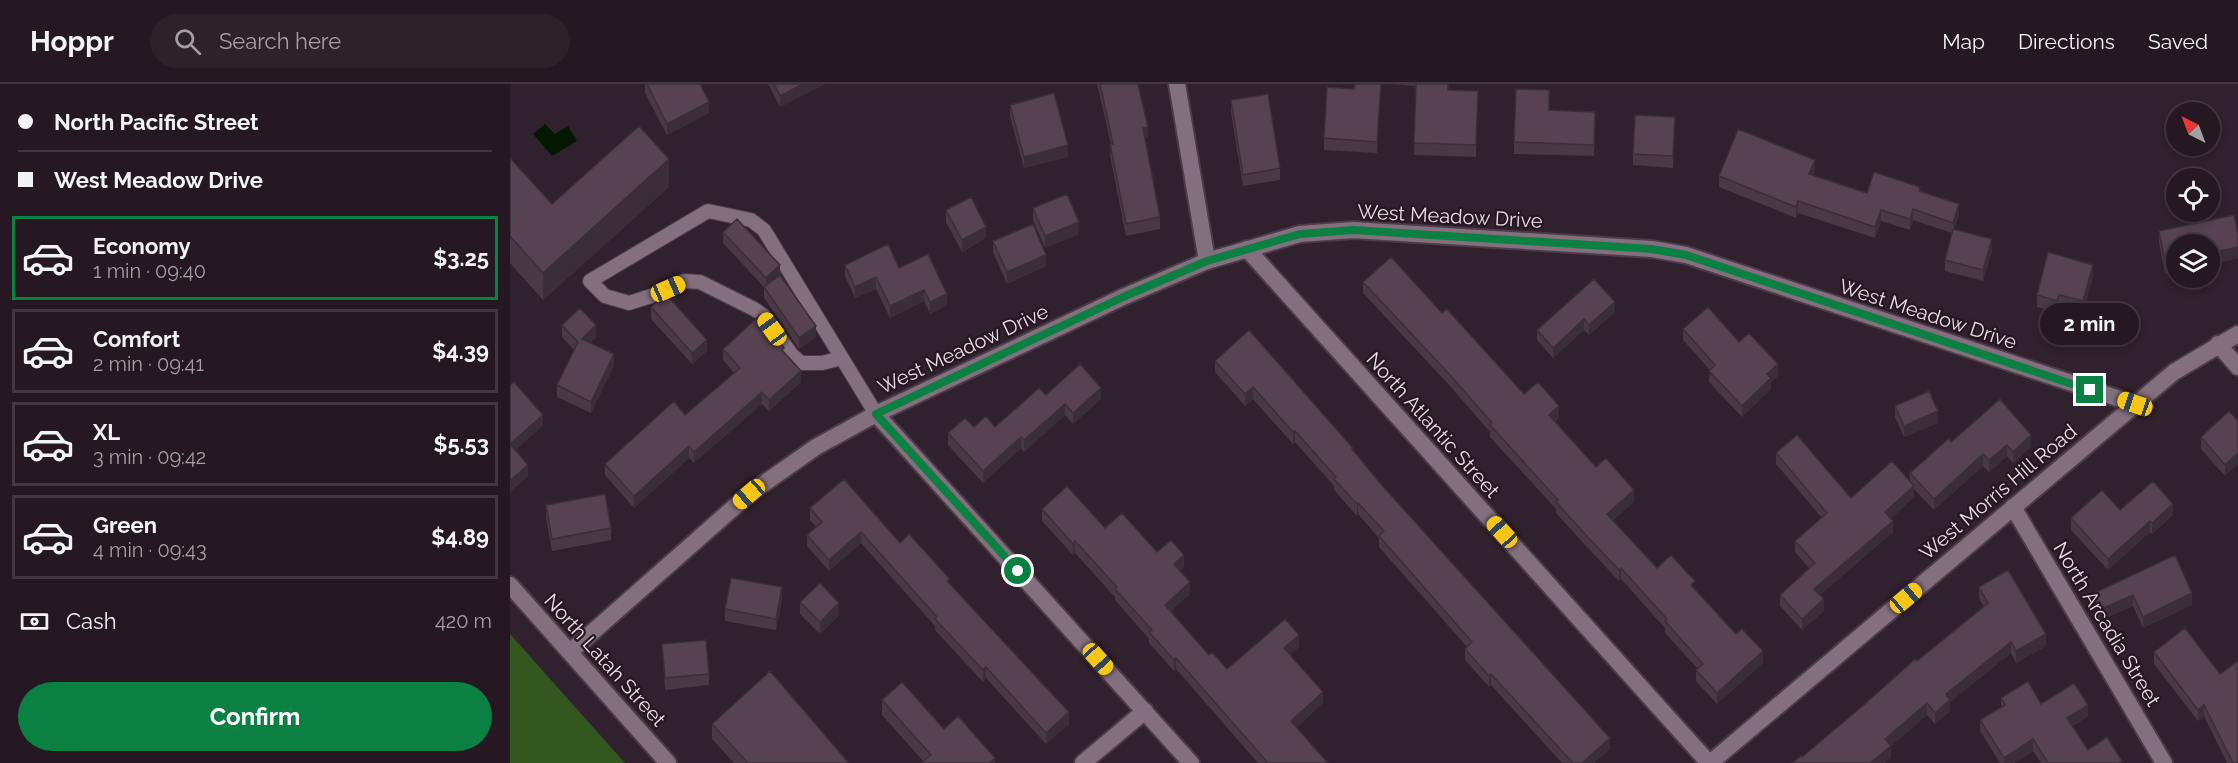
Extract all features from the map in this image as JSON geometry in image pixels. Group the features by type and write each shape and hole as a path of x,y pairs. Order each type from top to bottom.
{"street":[{"path":"1177,84 1207,261"},
{"name":"West Meadow Drive","path":"570,652 749,494 816,447 876,414 1123,297 1207,261 1300,234 1353,230 1663,251 1686,255 2135,404"},
{"name":"North Atlantic Street","path":"1247,249 1710,763"},
{"name":"West Morris Hill Road","path":"1710,763 2174,372 2238,334"},
{"path":"2218,344 2238,367"},
{"path":"876,414 1191,763"},
{"name":"North Arcadia Street","path":"2013,507 2164,763"},
{"name":"North Latah Street","path":"510,585 668,763"},
{"path":"1083,763 1145,711"}],"lane":[{"path":"842,358 822,363 801,363 792,355 763,315 700,282 684,281 629,303 605,296 591,281 708,210 751,220 764,230 842,358 876,414"}],"green space":[{"path":"510,634 625,763 510,763"}],"shaded area":[{"path":"545,124 555,134 568,126 577,141 552,156 533,134"}],"building":[{"path":"647,84 700,84 709,102 667,124"},
{"path":"774,84 803,84 780,96"},
{"path":"1100,84 1138,84 1148,127 1143,128 1160,217 1126,224 1110,144 1113,144"},
{"path":"1355,84 1381,84 1377,142 1324,138 1327,87 1354,89"},
{"path":"1416,84 1448,84 1448,90 1478,91 1476,145 1414,143"},
{"path":"1516,89 1549,90 1549,110 1595,112 1594,145 1514,142"},
{"path":"1054,93 1068,145 1024,157 1010,105"},
{"path":"1268,94 1280,168 1243,175 1231,100"},
{"path":"1635,115 1675,117 1673,156 1633,154"},
{"path":"639,126 669,159 543,273 510,236 510,158 552,204"},
{"path":"1738,129 1815,160 1809,174 1867,193 1874,172 1920,187 1919,191 1959,204 1953,223 1913,209 1910,219 1881,210 1875,227 1798,201 1796,207 1719,176"},
{"path":"1067,194 1079,222 1045,236 1033,208"},
{"path":"971,197 986,227 962,240 946,210"},
{"path":"2234,215 2238,247 2220,251 2220,234 2166,234 2165,262 2159,231 2201,222 2220,222 2220,218"},
{"path":"737,219 780,265 766,278 723,232"},
{"path":"1033,224 1046,255 1007,272 993,241"},
{"path":"1953,229 1992,239 1983,270 1945,260"},
{"path":"888,244 899,268 928,254 947,294 930,302 924,290 890,306 876,277 855,287 845,265"},
{"path":"2048,252 2093,265 2083,301 2059,295 2057,301 2037,295"},
{"path":"1391,257 1442,313 1447,309 1524,394 1538,382 1559,406 1549,415 1596,467 1606,458 1634,490 1607,514 1657,568 1671,555 1695,581 1691,585 1736,634 1742,629 1763,651 1717,693 1696,670 1703,664 1665,621 1667,619 1556,502 1558,500 1490,425 1492,423 1451,376 1363,282"},
{"path":"780,275 816,326 799,338 764,287"},
{"path":"1594,279 1615,302 1589,325 1584,319 1553,348 1537,330"},
{"path":"666,294 707,340 692,353 651,307"},
{"path":"1708,307 1739,342 1749,333 1778,364 1767,374 1771,378 1742,406 1709,371 1715,365 1683,329"},
{"path":"580,308 596,325 582,339 614,354 591,402 557,385 578,342 562,325"},
{"path":"760,315 784,348 782,350 801,371 769,400 762,392 694,452 689,446 634,496 605,464 674,401 685,415 740,368 723,349"},
{"path":"1249,330 1353,448 1380,483 1610,738 1582,763 1573,763 1465,649 1472,642 1379,536 1384,531 1334,479 1336,477 1295,431 1293,432 1253,387 1245,394 1215,361"},
{"path":"1080,364 1101,388 1073,413 1065,404 1024,440 1021,437 983,471 948,433 965,418 974,427 986,416 995,427 1039,388 1046,395"},
{"path":"514,382 543,415 510,444 510,385"},
{"path":"1929,391 1938,411 1904,426 1895,406"},
{"path":"2000,399 2031,435 2013,452 2007,445 1989,460 1983,454 1934,499 1910,473 1949,438 1951,442"},
{"path":"2229,411 2238,421 2238,453 2225,465 2201,437"},
{"path":"1797,435 1851,498 1892,461 1914,486 1885,512 1893,521 1814,589 1824,599 1802,619 1780,595 1815,563 1795,541 1827,513 1776,453"},
{"path":"510,444 528,465 510,481"},
{"path":"844,479 900,543 909,534 950,579 947,581 1069,712 1046,733 986,667 983,670 935,619 937,617 861,532 829,560 807,535 822,522 810,508"},
{"path":"2153,481 2173,504 2152,523 2150,521 2108,559 2071,518 2102,490 2120,510"},
{"path":"1067,486 1105,528 1122,513 1157,552 1171,540 1184,555 1174,564 1190,582 1165,605 1209,655 1212,652 1227,669 1285,619 1299,635 1284,648 1323,692 1291,721 1328,763 1268,763 1176,658 1174,660 1149,632 1152,630 1115,589 1117,587 1075,541 1073,544 1042,509"},
{"path":"605,494 611,528 552,539 546,505"},
{"path":"2175,555 2192,593 2143,617 2133,595 2099,610 2092,594"},
{"path":"2008,570 2046,634 2016,651 2011,642 1946,694 1950,700 1935,713 1927,703 1885,739 1891,746 1870,763 1792,763 1866,703 1915,659 1917,661 1988,603 1979,587"},
{"path":"731,578 782,587 776,619 725,609"},
{"path":"820,583 839,603 820,622 800,602"},
{"path":"2185,628 2220,674 2238,661 2238,763 2233,763 2204,705 2198,710 2154,652"},
{"path":"706,640 709,674 665,678 662,644"},
{"path":"770,671 849,763 748,763 712,724"},
{"path":"2028,681 2041,704 2074,683 2088,705 2067,718 2088,750 2107,737 2122,761 2118,763 2048,763 2033,739 2004,758 1980,720 2005,705 2001,698"},
{"path":"902,682 944,729 958,716 995,758 989,763 921,763 931,755 882,700"}],"route":[{"path":"1018,571 876,414 1123,297 1207,261 1300,234 1353,230 1652,249 1686,255 2090,390"}]}
